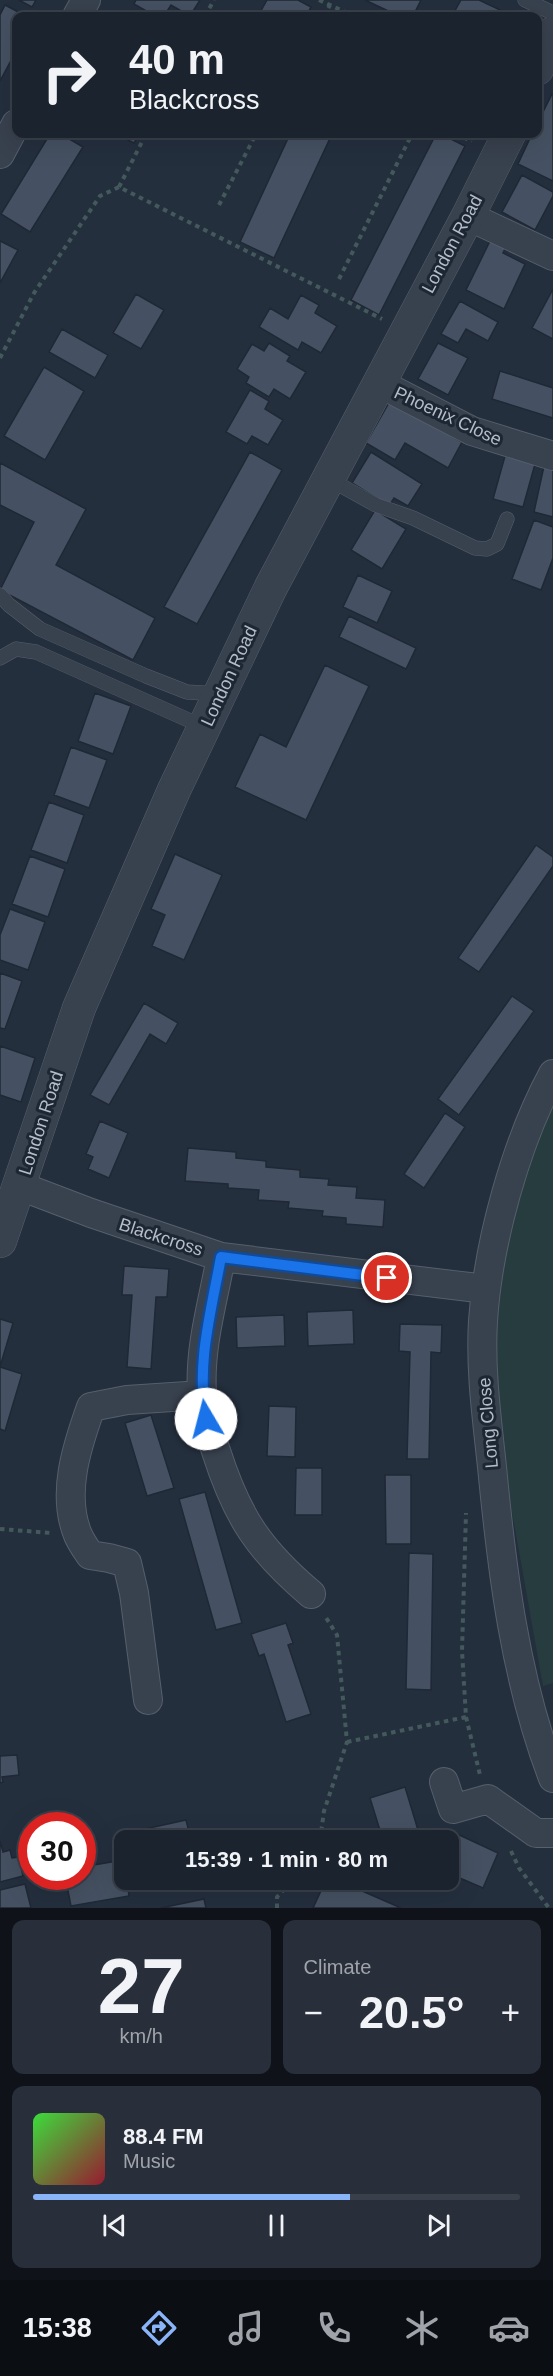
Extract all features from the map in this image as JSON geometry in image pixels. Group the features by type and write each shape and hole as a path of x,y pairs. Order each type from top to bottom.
{"street":[{"path":"543,69 553,33"},
{"path":"0,154 12,132"},
{"name":"London Road","path":"0,1241 79,1008 174,789 271,587 507,138"},
{"path":"468,216 553,256"},
{"name":"Phoenix Close","path":"379,383 472,431 553,456"},
{"name":"Long Close","path":"553,1074 539,1101 518,1153 486,1289 483,1322 484,1397 507,1594 545,1729 553,1778"},
{"name":"Blackcross","path":"20,1186 91,1214 221,1257 486,1289"},
{"path":"221,1257 206,1332 202,1395 206,1419 231,1496 257,1541 280,1569 311,1594"},
{"path":"148,1700 134,1593 127,1563 110,1557 90,1555 78,1536 71,1508 73,1470 81,1435 91,1407 116,1402 202,1395"},
{"path":"444,1782 453,1809 488,1800 536,1833 553,1833"}],"lane":[{"path":"525,0 553,13"},
{"path":"329,478 376,505 413,519 475,548 487,549 497,544 507,519"},
{"path":"0,595 40,629 187,692 219,694"},
{"path":"0,658 16,649 36,652 204,727"}],"path":[{"path":"320,0 345,12"},
{"path":"326,12 330,5"},
{"path":"0,358 34,293 100,196 119,187 144,138"},
{"path":"219,205 254,138"},
{"path":"339,279 410,138"},
{"path":"119,187 407,332"},
{"path":"347,1742 466,1717 462,1651 467,1503"},
{"path":"0,1529 78,1536"},
{"path":"311,1594 338,1635 347,1742 324,1811 321,1830"},
{"path":"277,1908 277,1897 284,1890"}],"green space":[{"path":"553,1087 553,1683 543,1686 501,1450 494,1299 500,1243"}],"building":[{"path":"19,0 36,0 32,7"},
{"path":"136,0 200,0 192,12 183,12 171,5 167,12 148,12 134,4"},
{"path":"267,0 298,0 311,7 308,12 260,12"},
{"path":"365,0 421,0 415,12 390,12"},
{"path":"461,0 479,0 504,12 454,12"},
{"path":"5,5 18,12 12,12 12,58 0,81 0,15"},
{"path":"552,94 553,181 518,164 530,138 542,138 542,114"},
{"path":"48,138 68,138 83,147 30,232 1,214"},
{"path":"124,138 137,138 134,143"},
{"path":"288,138 330,138 274,258 240,242"},
{"path":"434,138 449,138 465,146 379,315 351,300"},
{"path":"522,175 553,192 535,230 502,212"},
{"path":"492,237 507,245 503,253 525,264 504,309 466,290"},
{"path":"0,241 18,250 0,283"},
{"path":"553,289 553,339 532,328"},
{"path":"136,294 164,310 141,349 113,333"},
{"path":"301,295 319,305 315,313 337,326 321,353 302,342 298,350 259,327 270,308 288,319"},
{"path":"460,301 498,322 488,341 466,329 458,343 441,334"},
{"path":"62,329 108,355 95,378 49,352"},
{"path":"269,343 290,356 287,361 306,372 290,399 274,389 269,397 246,383 249,377 237,369 252,344 264,351"},
{"path":"438,343 468,358 448,395 418,379"},
{"path":"44,367 84,391 45,460 4,436"},
{"path":"500,371 553,388 553,418 492,399"},
{"path":"250,390 269,401 265,409 283,420 268,445 252,436 247,444 226,432"},
{"path":"390,401 462,442 448,468 405,443 395,460 366,443"},
{"path":"250,452 282,470 197,624 164,607"},
{"path":"371,452 422,484 408,506 394,498 389,506 352,483"},
{"path":"505,456 535,464 523,507 493,499"},
{"path":"0,463 86,509 56,565 155,618 133,660 0,590 34,522 0,505"},
{"path":"544,466 553,468 553,517 534,512"},
{"path":"375,510 406,529 382,569 351,550"},
{"path":"534,520 553,527 553,558 541,590 512,579"},
{"path":"358,575 392,591 377,623 343,607"},
{"path":"349,616 416,648 406,669 339,637"},
{"path":"325,665 369,686 306,820 235,787 260,734 286,747"},
{"path":"95,693 131,706 113,754 78,741"},
{"path":"71,747 107,760 89,808 54,795"},
{"path":"49,802 84,815 67,863 31,850"},
{"path":"536,845 553,857 553,866 479,972 458,958"},
{"path":"175,854 222,875 184,960 152,946 165,915 151,909"},
{"path":"30,856 65,869 48,917 12,904"},
{"path":"10,909 45,922 28,970 0,960 0,935"},
{"path":"0,973 22,981 5,1029 0,1028"},
{"path":"512,996 534,1011 459,1115 438,1099"},
{"path":"144,1003 178,1023 166,1044 150,1034 109,1105 90,1095"},
{"path":"0,1046 35,1058 21,1102 0,1095"},
{"path":"445,1113 465,1127 424,1188 404,1174"},
{"path":"100,1121 128,1133 109,1178 88,1169 93,1157 86,1154"},
{"path":"188,1148 236,1152 236,1158 266,1161 266,1167 300,1170 300,1177 329,1179 328,1185 357,1187 356,1198 385,1200 383,1227 346,1224 346,1218 322,1216 323,1211 288,1208 289,1202 258,1200 259,1190 228,1188 228,1184 185,1181"},
{"path":"124,1266 169,1269 167,1297 156,1297 151,1369 127,1367 132,1295 122,1295"},
{"path":"353,1310 354,1344 308,1346 307,1312"},
{"path":"284,1315 285,1346 237,1348 236,1317"},
{"path":"0,1319 13,1323 0,1367"},
{"path":"400,1324 442,1325 441,1353 431,1352 429,1459 407,1459 410,1352 399,1351"},
{"path":"0,1367 22,1374 5,1431 0,1429"},
{"path":"269,1406 296,1407 295,1457 267,1456"},
{"path":"151,1415 174,1488 147,1496 125,1423"},
{"path":"296,1468 322,1468 322,1515 295,1515"},
{"path":"385,1475 411,1475 411,1544 386,1544"},
{"path":"205,1492 242,1623 216,1630 179,1499"},
{"path":"409,1553 433,1554 431,1690 406,1689"},
{"path":"286,1623 293,1643 288,1645 311,1714 286,1722 264,1654 259,1656 251,1634"},
{"path":"17,1755 19,1775 2,1777 3,1782 0,1783 0,1756"},
{"path":"405,1787 418,1830 380,1830 370,1798"},
{"path":"186,1820 188,1830 145,1830"},
{"path":"459,1835 498,1853 483,1888 459,1878"},
{"path":"0,1841 3,1852 10,1850 12,1858 18,1857 18,1877 0,1882"},
{"path":"114,1862 114,1890 128,1890 129,1896 71,1906 68,1890 96,1890 96,1865"},
{"path":"18,1886 18,1890 26,1890 31,1908 0,1908 0,1890"},
{"path":"321,1890 360,1890 401,1908 313,1908"},
{"path":"204,1899 206,1908 161,1908"}],"route":[{"path":"206,1419 202,1395 202,1368 206,1332 221,1257 387,1278"}]}
